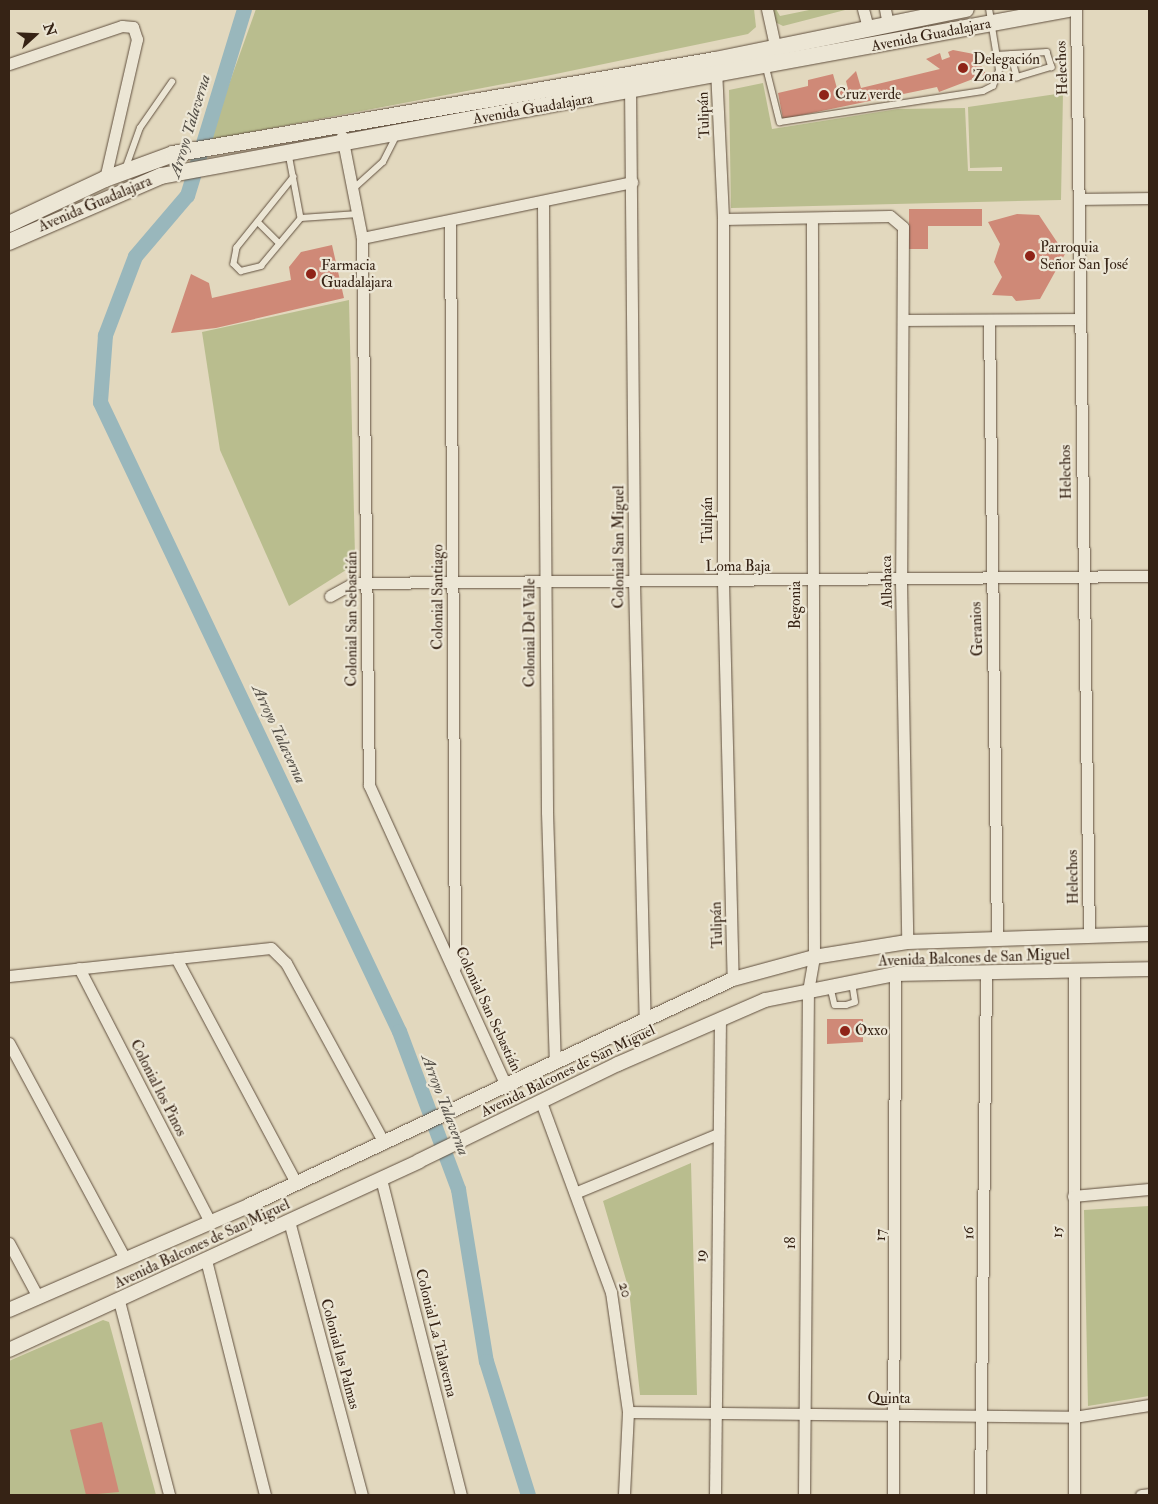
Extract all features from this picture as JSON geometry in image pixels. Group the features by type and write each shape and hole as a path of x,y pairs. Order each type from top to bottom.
{"main road":[{"name":"Avenida Guadalajara","path":"774,60 892,18 966,9"},
{"name":"Avenida Guadalajara","path":"9,224 105,179 173,154 340,124 630,83 907,39 990,16 1068,9"},
{"name":"Avenida Guadalajara","path":"9,242 124,188 161,176 288,150 398,133 630,83"}],"street":[{"path":"768,9 774,60"},
{"path":"864,9 868,28"},
{"name":"Helechos","path":"1076,9 1081,199 1079,319 1089,936"},
{"path":"892,18 907,39"},
{"path":"9,64 122,26 133,27 137,39 105,179"},
{"name":"Tulipán","path":"716,68 723,219 723,582 733,979"},
{"name":"Colonial San Miguel","path":"630,83 634,582 645,1019"},
{"name":"Colonial San Sebastián","path":"340,124 362,238 368,583 369,786 506,1085"},
{"path":"362,238 450,223 543,204 632,182"},
{"path":"1081,199 1149,198"},
{"name":"Colonial Del Valle","path":"543,204 545,582 555,1061"},
{"name":"Albahaca","path":"812,218 890,216 901,222 901,581 908,942"},
{"path":"723,219 812,218"},
{"name":"Begonia","path":"808,990 814,957 810,582 812,218"},
{"name":"Colonial Santiago","path":"450,223 455,971"},
{"path":"902,320 1079,319"},
{"name":"Geranios","path":"989,320 997,937"},
{"name":"Loma Baja","path":"330,596 353,583 453,581 810,582 1149,576"},
{"name":"Avenida Balcones de San Miguel","path":"9,1310 250,1205 733,979 814,957 908,942 997,937 1149,934"},
{"path":"9,976 271,948 286,964 384,1143"},
{"path":"176,958 296,1183"},
{"name":"Colonial los Pinos","path":"79,968 210,1222"},
{"name":"15","path":"1074,969 1074,1495"},
{"name":"Avenida Balcones de San Miguel","path":"9,1350 420,1161 720,1018 808,990 895,974 1149,969"},
{"name":"16","path":"980,1495 986,971"},
{"name":"17","path":"894,1495 895,974"},
{"name":"18","path":"804,1495 808,990"},
{"name":"19","path":"715,1495 714,1412 720,1018"},
{"path":"9,1043 125,1258"},
{"name":"20","path":"542,1102 577,1192 611,1292 628,1412 624,1495"},
{"path":"577,1192 718,1134"},
{"name":"Colonial La Talaverna","path":"382,1178 461,1495"},
{"path":"1073,1196 1149,1189"},
{"path":"250,1205 261,1234"},
{"name":"Colonial las Palmas","path":"289,1221 362,1495"},
{"path":"9,1244 38,1297"},
{"path":"206,1260 266,1495"},
{"path":"118,1301 169,1495"},
{"name":"Quinta","path":"628,1412 714,1412 805,1416 895,1413 980,1418 1074,1417 1149,1405"},
{"path":"1141,1495 1149,1494"}],"lane":[{"path":"774,60 776,118 787,122 983,91 998,79 990,16"},
{"path":"996,55 1047,52 1052,67 1017,78 1011,55"},
{"path":"124,172 140,128 172,82"},
{"path":"353,189 383,162 398,133"},
{"path":"288,150 301,218"},
{"path":"294,177 233,256 241,271 261,266 301,218 358,214"},
{"path":"258,222 279,243"},
{"path":"830,986 835,1005 842,1006 855,1002 852,981"}],"green space":[{"path":"256,9 754,9 756,27 748,34 546,76 209,140"},
{"path":"776,9 780,16 814,9 849,9 783,26 775,22 770,11"},
{"path":"763,83 772,129 898,109 965,108 968,171 1002,171 1002,167 970,168 968,107 1063,93 1061,200 731,208 729,90"},
{"path":"349,300 355,557 346,570 289,606 220,450 202,332"},
{"path":"691,1163 697,1395 640,1395 629,1290 603,1201"},
{"path":"1149,1206 1149,1396 1088,1406 1084,1210"},
{"path":"103,1320 109,1322 156,1495 9,1495 9,1361"}],"building":[{"path":"953,50 974,54 986,74 939,92 937,87 783,119 778,93 808,86 808,80 833,74 838,92 848,89 846,81 856,71 861,88 940,69 926,59 940,53 942,60 950,57 948,52"},
{"path":"909,209 982,209 982,226 928,226 928,249 909,249"},
{"path":"1017,214 1039,215 1065,254 1040,299 1016,301 1012,296 992,295 1002,277 994,262 1000,244 988,222"},
{"path":"332,245 344,298 216,328 171,333 191,274 209,283 212,298 291,280 289,267 301,252"},
{"name":"Oxxo","path":"827,1019 863,1019 863,1042 827,1044"},
{"path":"102,1422 119,1492 86,1495 70,1430"}],"waterway":[{"name":"Arroyo Talaverna","path":"244,9 187,195 135,256 105,335 100,402 399,1031 458,1189 486,1361 528,1495"}],"place":[{"name":"Delegación Zona 1","path":"963,68"},
{"name":"Cruz verde","path":"824,95"},
{"name":"Parroquia Señor San José","path":"1030,256"},
{"name":"Farmacia Guadalajara","path":"311,274"},
{"name":"Oxxo","path":"845,1031"}]}
